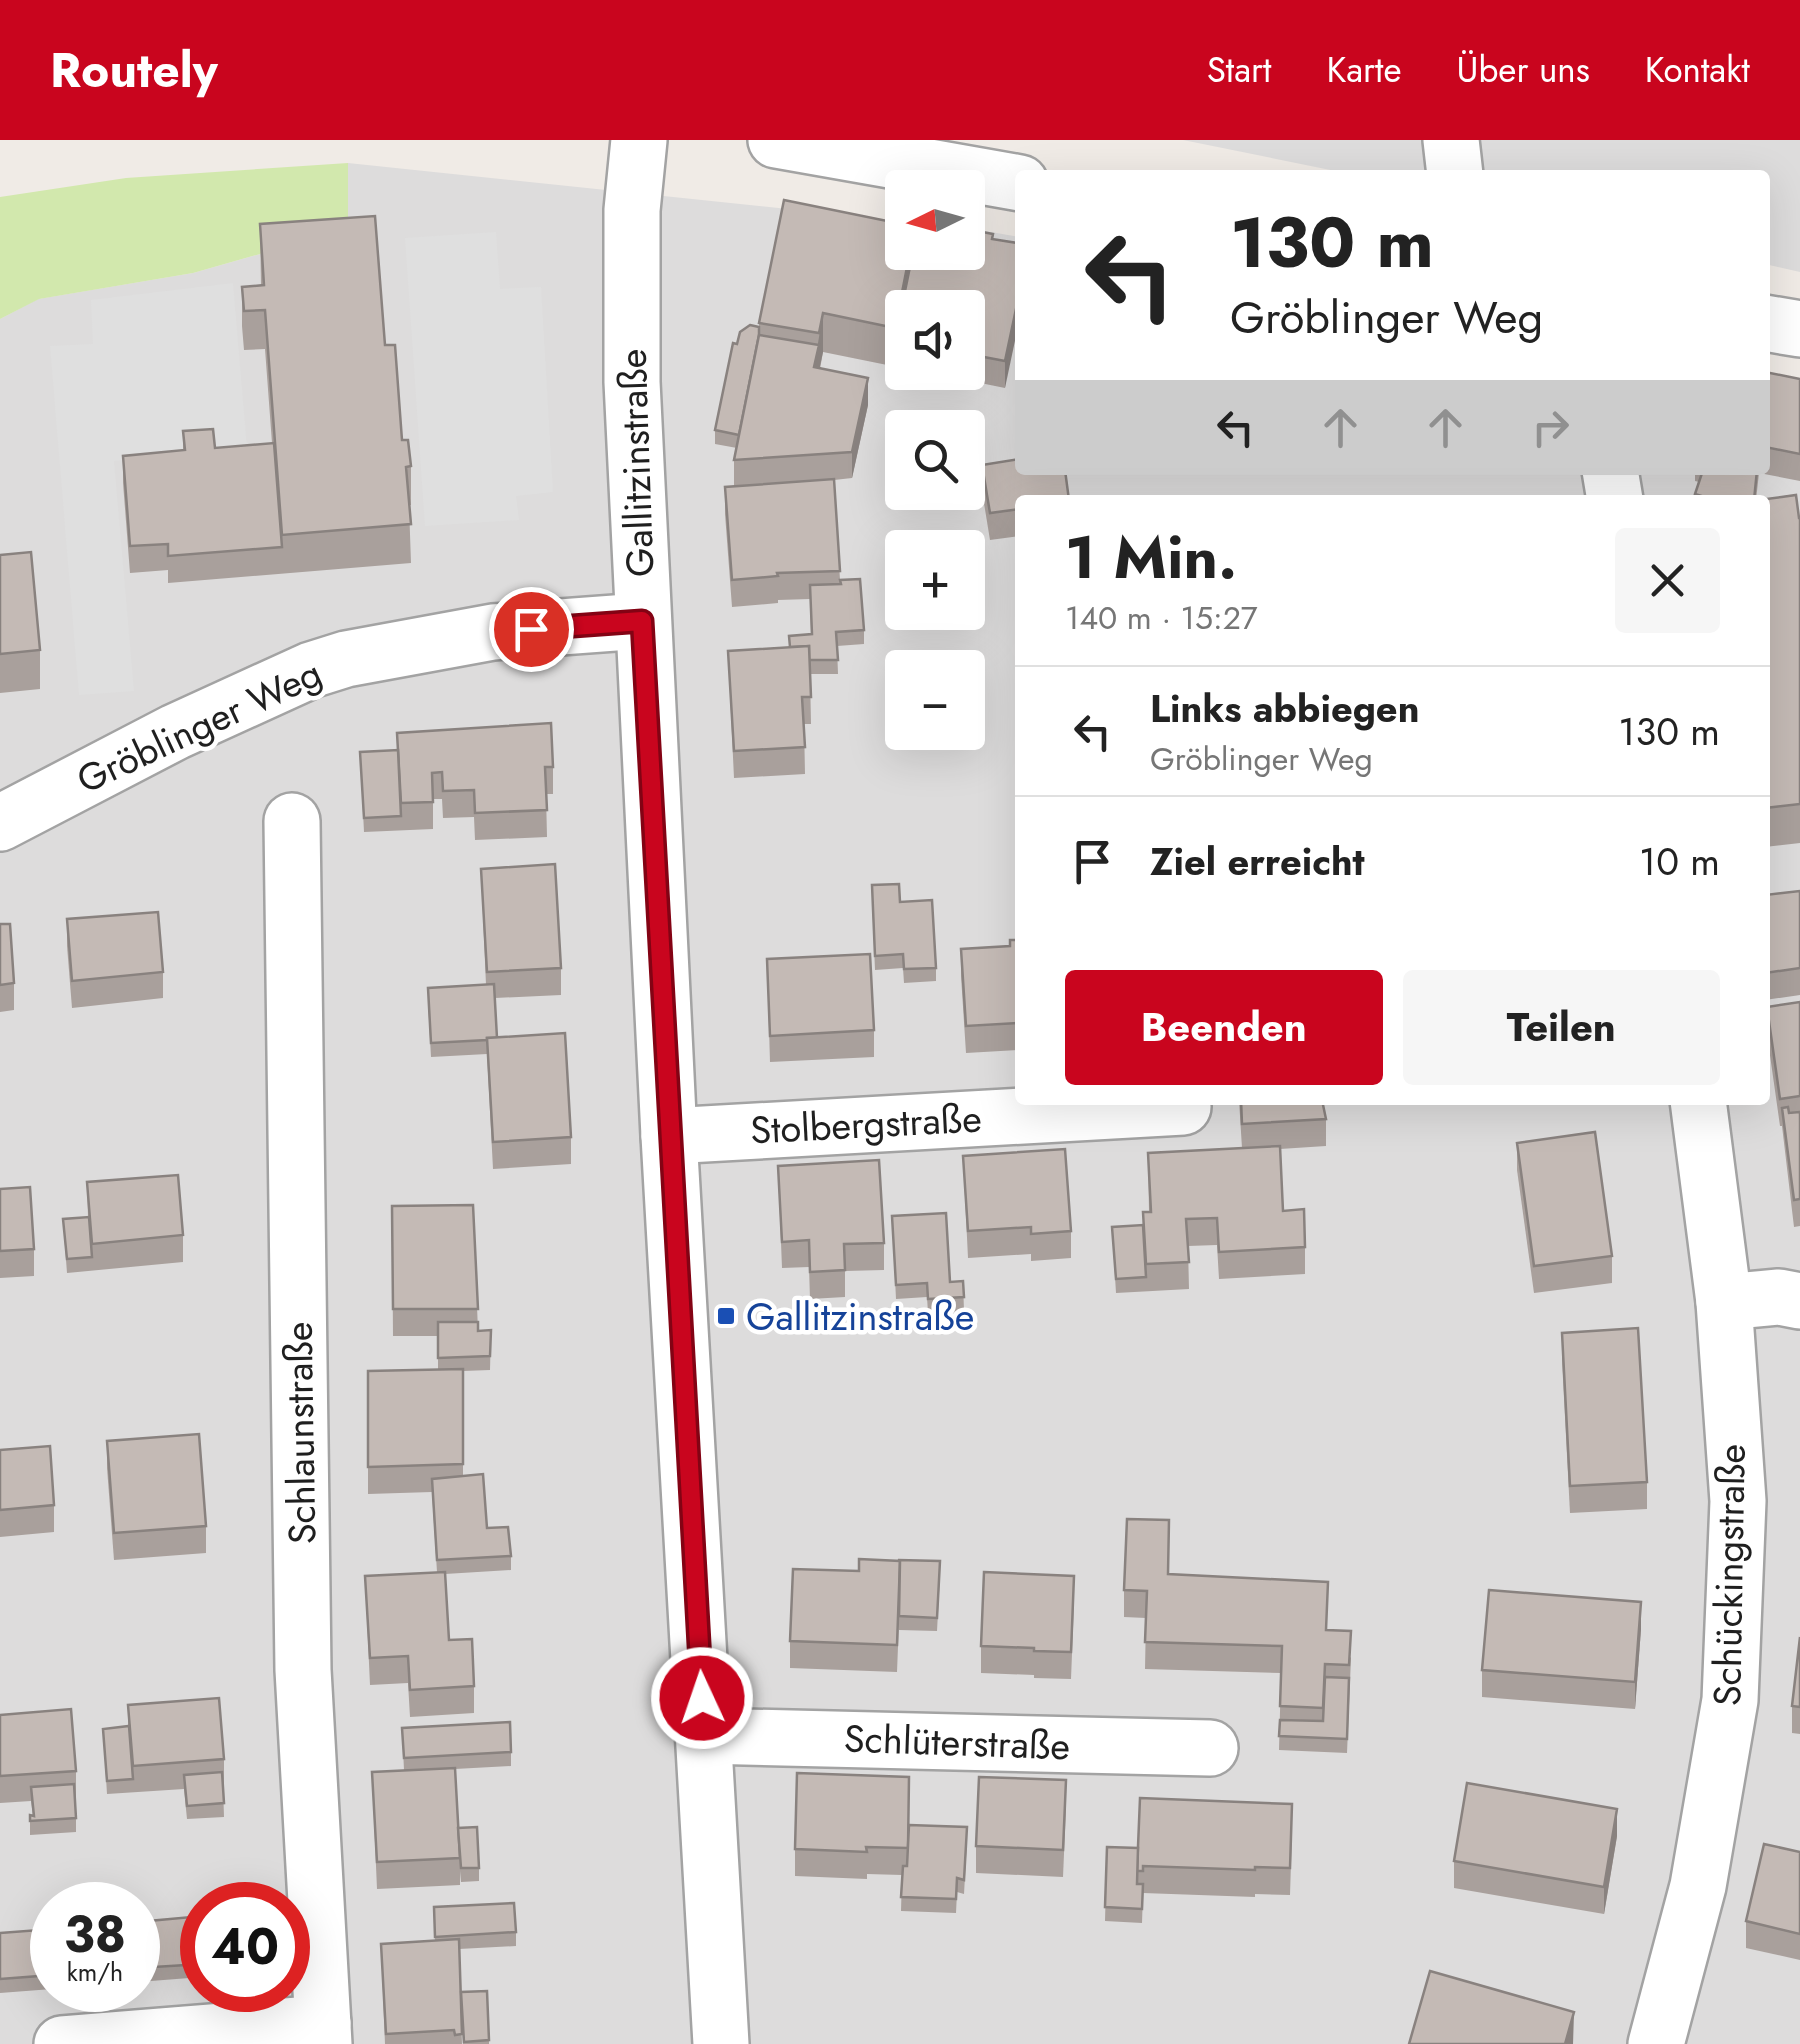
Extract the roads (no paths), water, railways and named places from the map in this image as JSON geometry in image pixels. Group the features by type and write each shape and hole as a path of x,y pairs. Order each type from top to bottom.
{"street":[{"name":"Gallitzinstraße","path":"639,140 632,210 631,314 642,621 721,2044"},
{"path":"776,140 1015,182"},
{"path":"1451,140 1454,170"},
{"path":"1770,324 1800,330"},
{"name":"Gröblinger Weg","path":"0,823 174,732 310,670 346,659 493,632 642,621"},
{"name":"Schlaunstraße","path":"292,821 303,1670 323,2033"},
{"name":"Schückingstraße","path":"1656,2044 1698,1886 1730,1700 1738,1501 1724,1302 1699,1105"},
{"name":"Stolbergstraße","path":"669,1136 1182,1107"},
{"path":"1724,1302 1779,1297 1800,1301"},
{"name":"Schlüterstraße","path":"704,1736 1210,1748"},
{"path":"62,2044 323,2033"}],"place":[{"name":"Gallitzinstraße","path":"726,1316"}]}
